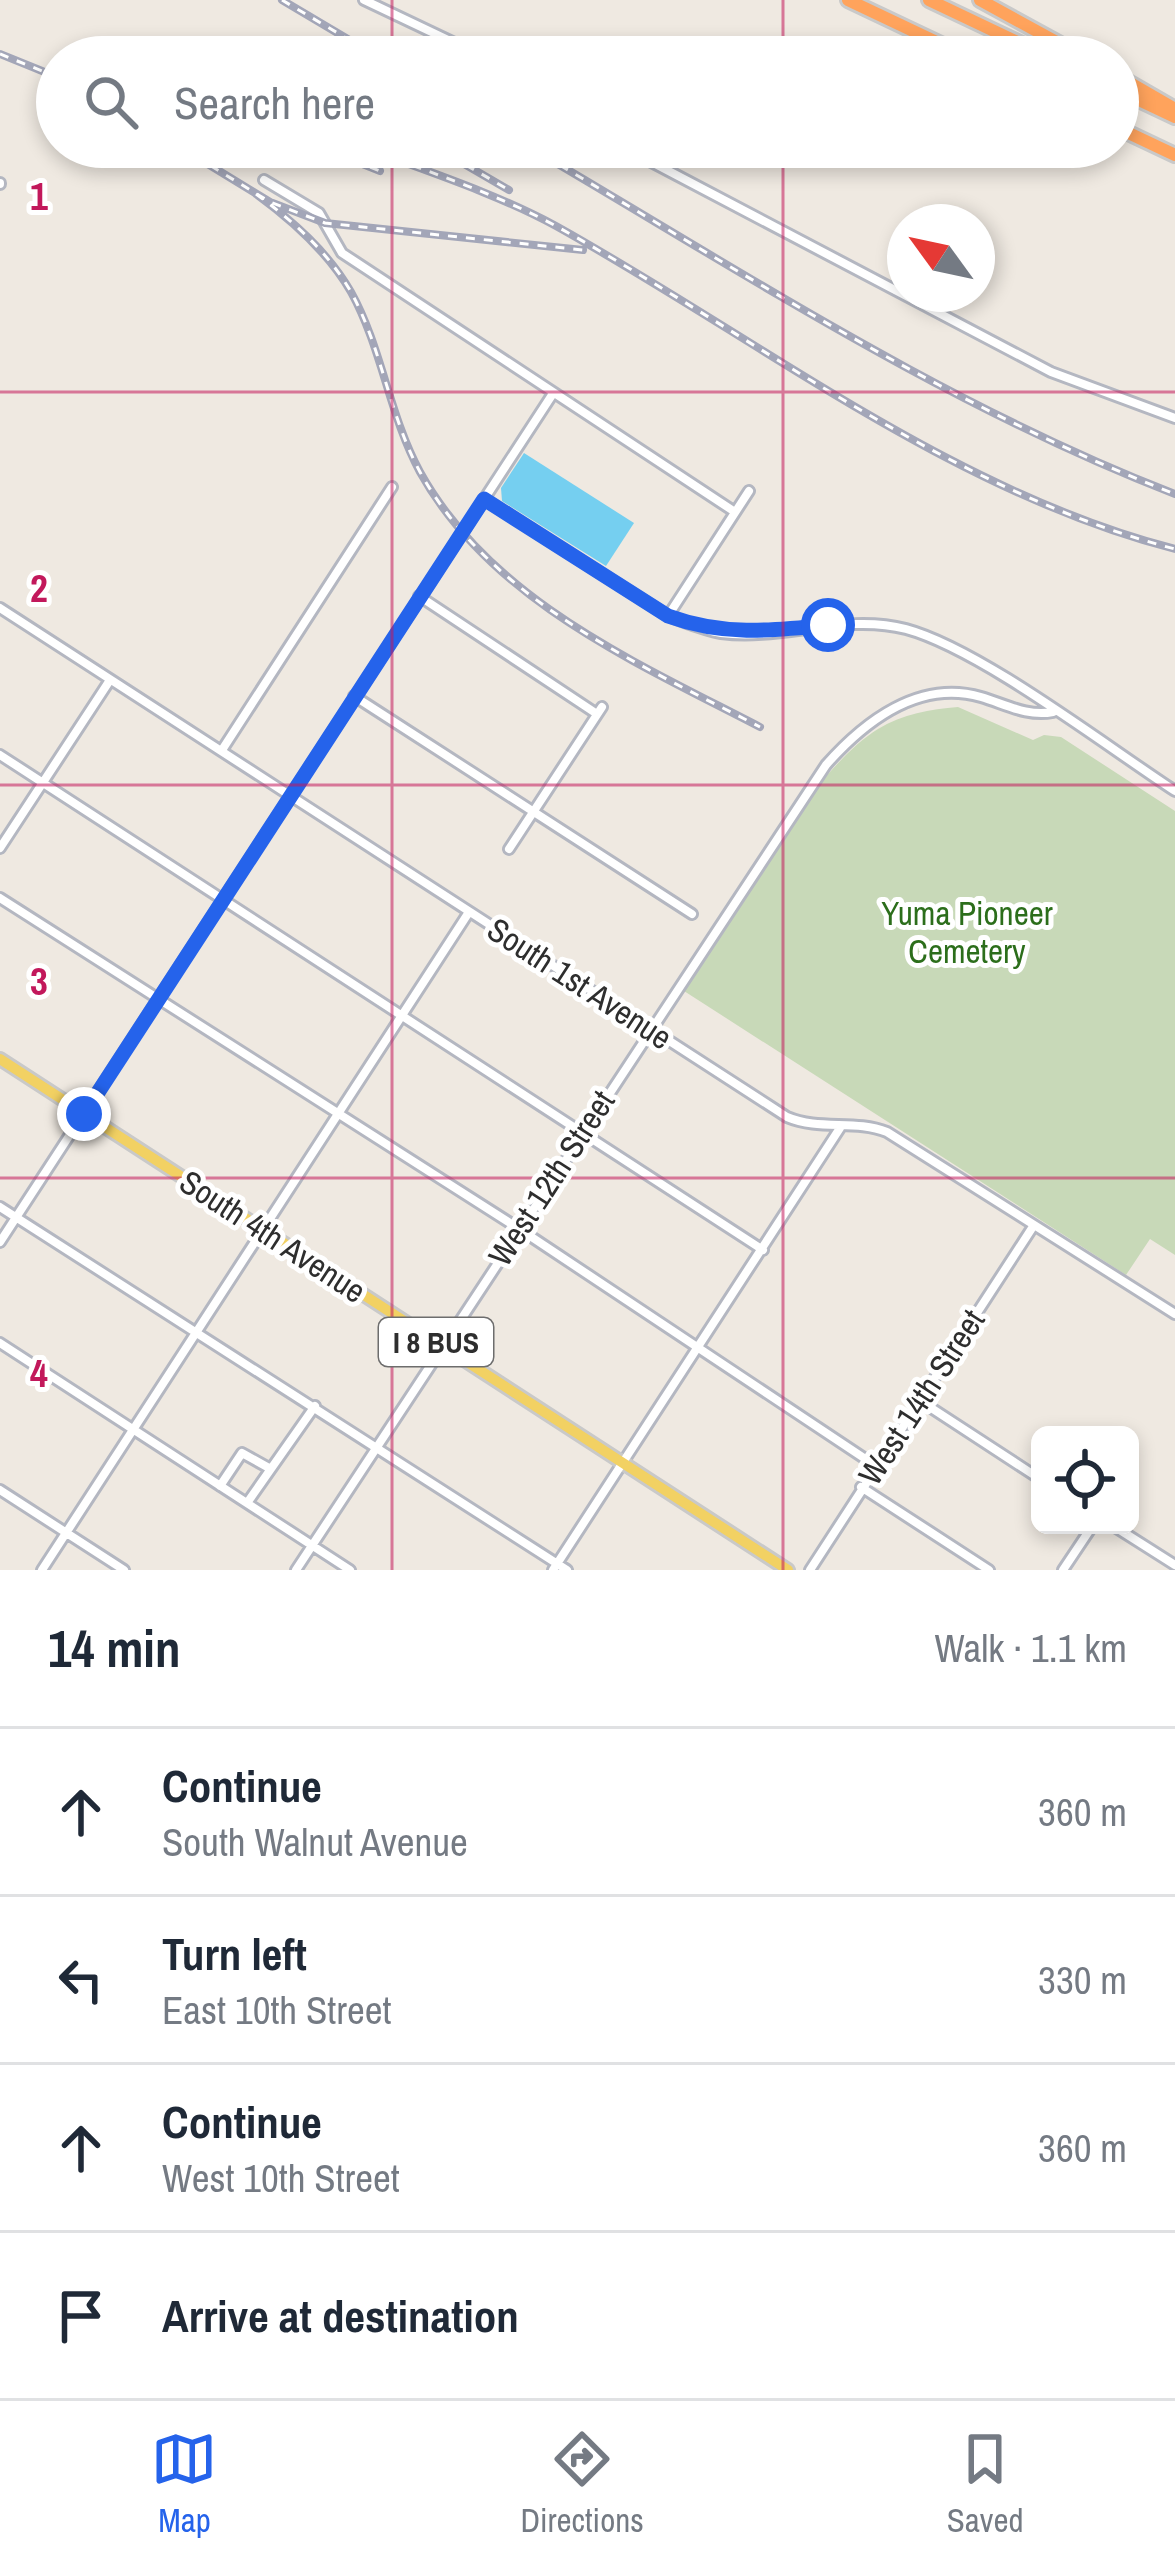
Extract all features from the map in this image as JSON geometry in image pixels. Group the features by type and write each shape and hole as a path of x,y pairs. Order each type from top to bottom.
{"highway":[{"path":"835,0 913,31"},
{"path":"848,0 924,36"},
{"path":"929,0 1005,36"},
{"path":"980,0 1046,36"},
{"path":"1139,90 1175,113"},
{"path":"1139,98 1175,113"},
{"path":"1139,138 1175,155"}],"main road":[{"name":"South 4th Avenue","path":"0,1059 788,1570"}],"street":[{"path":"364,0 440,36"},
{"path":"663,168 1051,372 1175,418"},
{"path":"264,180 319,213 343,253 735,512"},
{"path":"0,1242 552,394"},
{"path":"222,750 392,487"},
{"path":"668,616 749,491"},
{"path":"484,499 668,616 721,632 879,625 907,629 949,647 1175,791"},
{"path":"419,596 600,711 509,850"},
{"name":"South 1st Avenue","path":"0,608 787,1117 887,1132 1175,1314"},
{"path":"0,848 110,680"},
{"name":"West 12th Street","path":"296,1570 796,804 852,736 884,713 937,694 976,696 1032,714 1054,712"},
{"path":"354,696 692,914"},
{"path":"0,755 763,1250"},
{"path":"0,898 518,1228 876,1466"},
{"path":"42,1570 469,912"},
{"path":"555,1567 841,1126"},
{"path":"0,1207 315,1406 555,1567 567,1570"},
{"name":"West 14th Street","path":"810,1570 1034,1225"},
{"path":"0,1343 350,1570"},
{"path":"919,1400 1031,1473"},
{"path":"247,1503 315,1406"},
{"path":"220,1486 242,1454 269,1468"},
{"path":"861,1487 988,1570"},
{"path":"0,1490 124,1570"},
{"path":"1063,1570 1087,1534"},
{"path":"1127,1534 1175,1564"}],"green space":[{"name":"Yuma Pioneer Cemetery","path":"958,707 1033,740 1044,735 1061,737 1175,811 1175,1255 1150,1239 1126,1275 684,991 798,812 851,750 897,720"}],"water":[{"path":"524,453 634,523 606,566 502,501 501,488"}],"railway":[{"path":"282,0 343,36"},
{"path":"0,54 36,69"},
{"path":"214,168 270,202 325,223 583,250"},
{"path":"372,168 380,171"},
{"path":"418,168 556,226 933,451 1092,523 1175,549"},
{"path":"471,168 509,190"},
{"path":"564,168 925,378 1090,459 1175,494"},
{"path":"256,194 309,238 342,277 362,313 400,428 420,472 450,517 486,557 526,592 616,652 760,727"}],"route":[{"path":"84,1114 484,499 668,616 697,627 742,633 828,625"}]}
